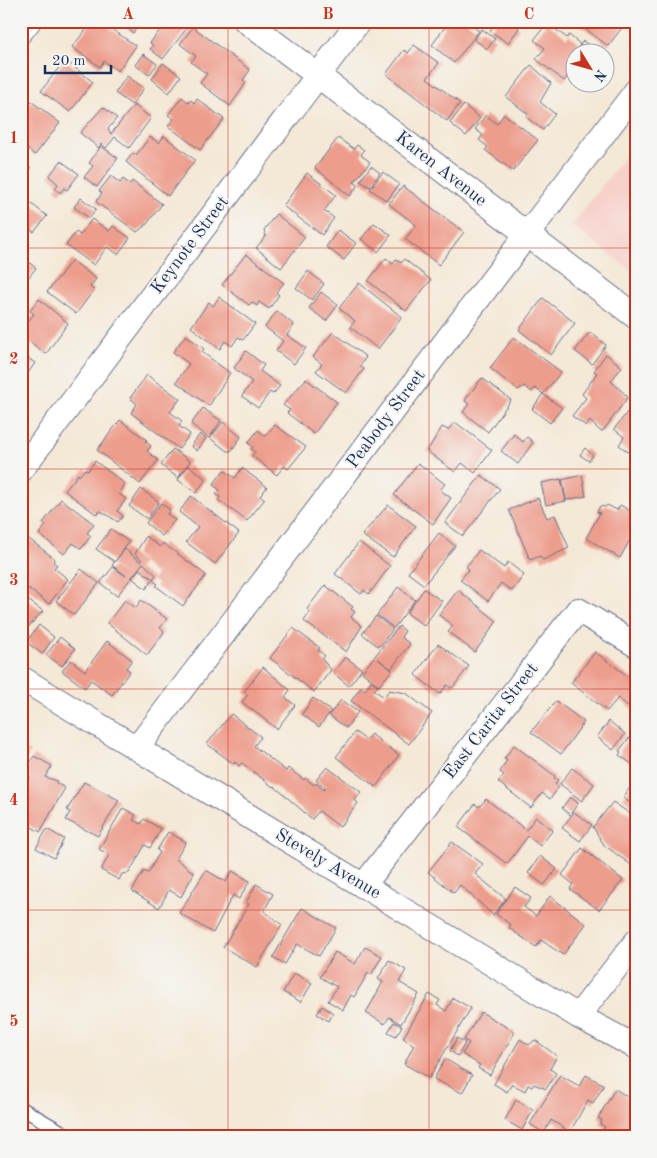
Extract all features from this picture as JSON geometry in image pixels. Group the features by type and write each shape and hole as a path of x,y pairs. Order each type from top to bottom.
{"street":[{"path":"21,31 29,21"},
{"name":"Karen Avenue","path":"246,21 636,317"},
{"name":"Keynote Street","path":"21,470 360,21"},
{"name":"Peabody Street","path":"137,748 636,91"},
{"name":"East Carita Street","path":"363,886 578,610 636,645"},
{"name":"Stevely Avenue","path":"21,678 578,1016 636,1047"},
{"path":"578,1016 636,942"}],"lane":[{"path":"21,1108 71,1137"}],"shaded area":[{"path":"636,142 636,274 572,225"}],"building":[{"path":"93,21 100,21 136,46 118,71 104,61 100,67 72,47"},
{"path":"118,21 142,21 133,33"},
{"path":"167,21 186,21 190,24 163,59 150,49 153,45 150,43"},
{"path":"438,21 466,21 479,31 454,63 432,45 445,27"},
{"path":"497,21 510,21 519,28 508,43 490,31"},
{"path":"581,21 627,21 611,42 603,42 579,24"},
{"path":"547,23 567,38 569,35 578,42 564,42 564,81 536,59 545,48 534,40"},
{"path":"193,27 250,70 243,80 246,82 230,106 200,83 207,74 191,62 196,56 180,44"},
{"path":"482,29 495,39 487,49 474,39"},
{"path":"414,45 439,63 427,78 460,103 447,121 386,74 404,50 408,53"},
{"path":"143,54 157,64 149,75 135,65"},
{"path":"65,60 93,82 70,112 41,91"},
{"path":"163,63 181,76 169,93 152,79"},
{"path":"531,65 551,83 540,102 555,114 543,130 526,117 528,114 506,97"},
{"path":"127,76 144,88 132,105 115,93"},
{"path":"182,97 189,103 191,100 194,103 197,99 224,119 200,150 168,126 174,119 168,115"},
{"path":"31,101 60,123 35,155 21,144 21,115"},
{"path":"134,105 151,118 129,148 115,137 106,148 101,144 99,148 80,133 103,107 117,118 108,129 111,134"},
{"path":"464,105 480,118 466,136 450,123"},
{"path":"504,114 538,140 513,171 485,150 488,147 479,140 483,135 475,129 486,115 497,124"},
{"path":"164,136 195,160 168,196 126,162 133,153 136,155 150,137 159,143"},
{"path":"338,138 354,149 357,145 364,150 361,155 370,162 354,182 358,185 350,196 315,168"},
{"path":"101,146 118,158 97,187 84,177 93,166 89,163"},
{"path":"21,160 31,168 21,180"},
{"path":"61,161 79,174 67,190 64,188 60,193 55,189 58,184 49,176"},
{"path":"371,166 380,173 370,187 360,181"},
{"path":"383,172 399,184 387,201 370,189"},
{"path":"307,173 336,195 324,211 334,218 322,235 283,206"},
{"path":"111,176 120,183 123,179 130,184 132,181 162,204 146,225 137,232 96,202 102,193 99,191"},
{"path":"403,186 464,232 439,265 405,239 416,225 389,204"},
{"path":"81,198 96,209 89,218 74,207"},
{"path":"29,202 47,216 34,232 21,223 21,212"},
{"path":"276,214 305,237 281,268 256,248 266,236 264,230"},
{"path":"92,219 109,231 113,226 130,238 118,254 107,247 94,265 66,245 76,232 80,235"},
{"path":"374,223 391,235 378,252 361,239"},
{"path":"338,230 356,243 344,260 326,247"},
{"path":"246,254 284,283 276,292 279,295 269,309 259,302 257,306 252,302 249,305 222,285"},
{"path":"21,256 36,268 24,283 21,281"},
{"path":"386,258 393,264 396,259 401,263 404,259 431,280 406,311 368,281"},
{"path":"72,260 96,279 90,287 94,290 76,314 47,292"},
{"path":"308,271 324,284 312,300 296,288"},
{"path":"359,283 402,317 378,349 350,327 355,321 339,308"},
{"path":"321,292 338,305 326,321 309,308"},
{"path":"219,297 255,324 243,340 238,337 232,346 225,341 220,349 191,327 209,302 213,306"},
{"path":"543,298 575,323 551,355 519,330"},
{"path":"39,299 68,323 46,354 21,335 21,330 34,314 30,311"},
{"path":"277,311 294,325 287,335 306,348 294,364 276,351 283,341 265,327"},
{"path":"333,332 366,357 360,366 364,369 346,393 316,371 322,364 313,357"},
{"path":"590,332 606,345 592,364 575,351"},
{"path":"186,335 204,349 202,352 230,373 209,406 176,382 189,364 173,352"},
{"path":"514,337 561,372 543,394 535,388 532,392 524,386 518,390 490,368"},
{"path":"246,351 264,365 260,371 280,386 273,394 270,392 258,408 242,396 252,382 234,368"},
{"path":"21,353 35,363 23,380 21,378"},
{"path":"606,354 622,367 611,381 628,397 603,431 600,431 590,421 586,426 572,416 586,398 582,394 597,373 594,371"},
{"path":"147,375 180,399 170,412 182,421 179,426 190,434 179,449 131,413 137,404 130,398"},
{"path":"482,378 511,400 488,432 463,412 469,404 465,401 467,397"},
{"path":"306,379 337,402 314,434 287,413 290,410 283,405"},
{"path":"543,394 562,408 550,423 532,409"},
{"path":"636,401 636,458 619,445 624,437 614,429"},
{"path":"203,408 221,421 209,438 191,424"},
{"path":"120,420 147,440 145,441 151,446 147,451 158,460 140,484 97,450"},
{"path":"223,422 241,437 231,451 227,451 210,438"},
{"path":"455,422 492,450 475,473 462,463 455,472 427,451 442,427 448,430"},
{"path":"275,425 306,447 288,469 284,466 277,475 252,456 255,452 248,443 258,430 265,436"},
{"path":"200,434 206,438 197,451 191,446"},
{"path":"514,434 523,442 527,437 533,442 518,464 501,451"},
{"path":"585,448 593,455 589,461 580,455"},
{"path":"173,449 190,461 178,478 161,465"},
{"path":"95,461 125,484 119,494 126,499 117,511 123,516 118,522 101,511 96,514 65,491 78,474 79,476 85,469 88,471"},
{"path":"418,463 445,484 440,490 451,498 433,524 394,495"},
{"path":"188,465 206,479 196,493 178,480"},
{"path":"242,468 267,487 260,496 265,499 247,521 218,500 220,497 216,494 220,490 213,485 224,470 235,478"},
{"path":"481,475 500,489 463,536 445,523"},
{"path":"582,475 586,496 566,500 562,480"},
{"path":"561,479 566,501 546,505 541,483"},
{"path":"141,489 159,502 147,519 129,506"},
{"path":"191,496 239,533 215,564 186,542 198,527 179,512"},
{"path":"538,498 547,518 555,515 569,548 543,560 540,556 530,560 509,510"},
{"path":"61,499 94,524 87,533 91,536 81,549 73,543 64,554 39,534 46,525 43,523"},
{"path":"161,503 170,510 167,514 175,520 162,536 146,523"},
{"path":"388,505 416,526 393,557 362,535"},
{"path":"607,505 617,510 620,505 636,514 631,522 636,525 636,529 620,558 586,538 600,513 597,512 600,506 605,507"},
{"path":"111,529 129,542 115,562 96,549"},
{"path":"439,533 455,546 424,585 408,573"},
{"path":"146,536 160,547 163,543 206,575 183,606 156,586 158,584 152,580 146,589 132,578 139,569 153,579 156,575 143,563 117,596 100,583 113,567 126,576 112,565 125,549 141,562 142,560 135,554"},
{"path":"29,539 55,559 53,562 57,565 54,568 68,579 49,604 21,583 21,549"},
{"path":"359,542 390,566 369,594 364,590 361,594 335,574"},
{"path":"479,550 504,568 508,562 524,575 512,591 501,583 488,601 460,580 469,569 466,567"},
{"path":"81,569 99,583 74,615 56,601"},
{"path":"325,585 353,607 351,609 355,612 351,617 362,626 346,652 304,621 310,612 307,609"},
{"path":"398,587 415,600 394,628 377,615"},
{"path":"424,589 442,601 424,626 407,613"},
{"path":"458,590 497,621 475,652 448,632 453,626 439,615"},
{"path":"21,595 43,611 21,635"},
{"path":"125,600 136,608 141,600 167,619 160,628 164,631 162,635 147,655 107,623"},
{"path":"376,616 393,629 381,645 378,646 362,634"},
{"path":"39,625 54,637 42,654 26,642"},
{"path":"399,626 405,631 401,637 410,644 391,669 378,659 392,670 379,686 362,672"},
{"path":"293,628 320,648 318,650 325,656 322,659 331,670 314,692 270,658"},
{"path":"60,637 75,649 62,666 46,655"},
{"path":"107,641 132,660 126,668 130,671 112,695 91,680 85,688 62,671 71,660 85,671"},
{"path":"438,644 469,666 454,686 451,688 447,685 440,694 415,675"},
{"path":"595,652 636,682 636,712 618,698 607,711 571,683"},
{"path":"345,657 362,669 349,686 333,673"},
{"path":"263,667 290,690 285,697 295,705 277,729 242,702 248,695 244,692"},
{"path":"371,681 378,686 374,690 384,697 389,690 406,693 432,713 409,744 351,701 361,687 365,690"},
{"path":"313,698 331,711 319,727 302,714"},
{"path":"341,700 358,712 346,728 329,715"},
{"path":"556,701 584,722 561,754 531,732"},
{"path":"231,714 261,737 254,746 286,771 288,768 304,780 305,778 314,785 316,783 324,790 325,787 316,780 327,767 361,792 355,800 358,803 340,827 319,811 312,819 274,786 242,763 239,766 235,762 234,764 207,744"},
{"path":"609,721 625,734 613,750 597,737"},
{"path":"355,732 366,740 371,734 399,755 376,787 336,757"},
{"path":"629,738 636,742 636,767 619,755 621,752 619,751"},
{"path":"514,745 558,780 555,784 559,787 550,799 542,793 531,808 498,782 504,775 500,772 507,760 504,759"},
{"path":"21,748 30,752 21,766"},
{"path":"34,756 52,766 45,777 57,781 56,783 65,788 40,832 23,822 21,826 21,792 30,777 24,773"},
{"path":"572,768 594,784 582,801 560,784"},
{"path":"84,782 119,800 98,836 66,820 70,812 67,810"},
{"path":"631,786 636,790 636,807 623,798"},
{"path":"570,797 578,803 570,815 562,808"},
{"path":"486,799 526,830 536,817 553,830 540,846 528,836 507,864 458,827 475,804 479,807"},
{"path":"613,802 636,818 636,864 634,867 604,845 593,827"},
{"path":"123,808 136,815 133,820 141,824 144,819 161,829 150,848 145,845 129,873 122,874 119,880 101,870 109,855 99,849"},
{"path":"574,812 592,825 580,841 562,828"},
{"path":"47,829 64,839 54,858 36,848"},
{"path":"168,832 186,842 176,859 194,873 181,897 169,890 159,908 132,891 144,871 148,873 160,852 157,850"},
{"path":"452,842 483,864 475,874 506,899 493,915 460,885 454,893 428,872"},
{"path":"582,848 623,880 599,910 570,889 573,884 562,875"},
{"path":"540,856 557,869 544,885 528,873"},
{"path":"206,870 226,882 232,871 250,881 239,899 233,895 213,933 179,913"},
{"path":"256,884 273,894 264,911 282,925 257,967 223,947 249,904 246,903"},
{"path":"515,887 531,898 524,907 536,916 550,896 586,924 563,955 541,940 536,947 509,928 511,925 496,914"},
{"path":"302,908 336,928 319,956 297,944 285,964 273,957"},
{"path":"365,947 382,956 371,975 368,973 354,997 351,995 343,1010 328,1001 337,987 320,977 335,952 355,964"},
{"path":"389,960 406,970 399,982 419,994 401,1024 389,1017 385,1024 366,1013 383,982 378,979"},
{"path":"294,973 312,983 301,1002 283,992"},
{"path":"429,994 440,1000 437,1005 446,1011 453,998 471,1008 429,1078 404,1064 414,1045 403,1038"},
{"path":"322,1006 333,1013 329,1021 317,1014"},
{"path":"481,1012 515,1032 490,1075 478,1068 480,1065 462,1054 469,1043 464,1040"},
{"path":"394,1022 402,1026 396,1036 388,1032"},
{"path":"457,1038 465,1043 458,1056 450,1051"},
{"path":"520,1039 529,1045 535,1040 557,1056 550,1069 556,1073 546,1089 534,1084 532,1087 528,1085 525,1091 512,1084 507,1092 494,1084"},
{"path":"445,1059 472,1075 462,1093 434,1079"},
{"path":"560,1075 579,1086 586,1075 604,1085 593,1103 588,1100 570,1132 551,1120 544,1133 530,1124"},
{"path":"615,1089 636,1102 636,1129 631,1137 609,1137 601,1133 605,1127 600,1124 602,1120 598,1118"},
{"path":"516,1100 533,1110 522,1130 505,1120"}]}
